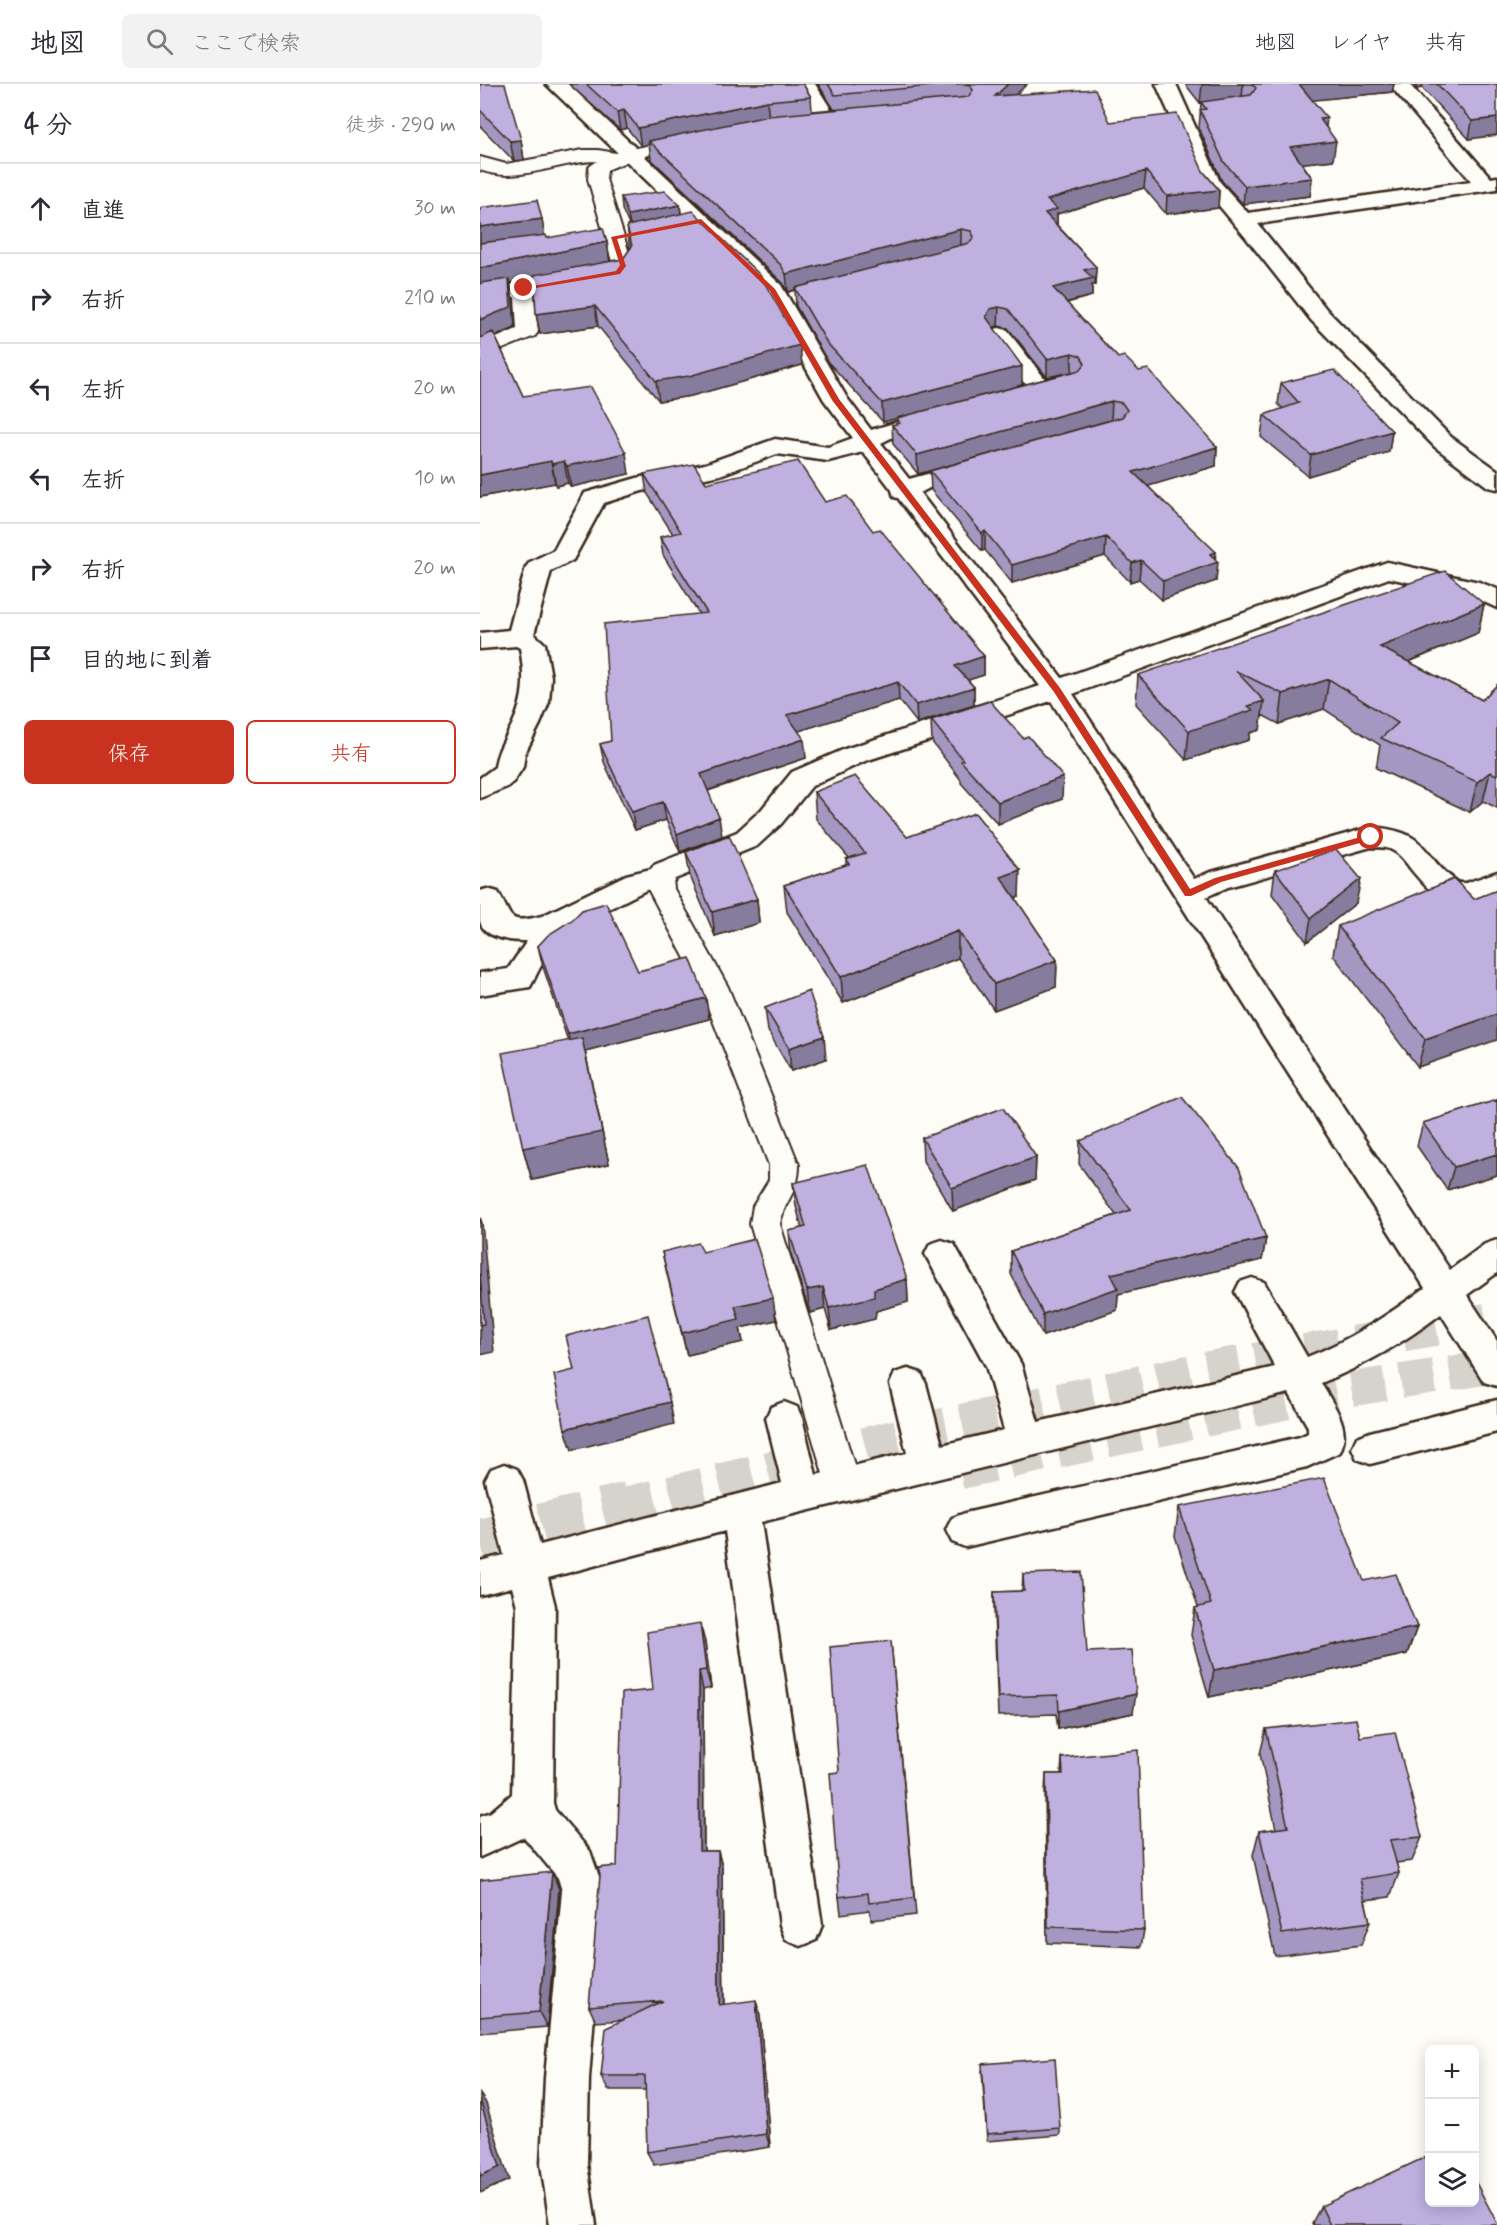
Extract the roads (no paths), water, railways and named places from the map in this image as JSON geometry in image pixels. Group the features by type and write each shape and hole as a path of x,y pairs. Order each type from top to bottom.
{"street":[{"path":"556,84 604,127 623,156 701,221 773,290 836,400 903,492 1057,690 1497,1371"},
{"path":"1166,84 1211,184 1319,315 1363,375 1443,442 1497,482"},
{"path":"1399,84 1491,184"},
{"path":"807,87 828,120"},
{"path":"1180,114 1201,112"},
{"path":"1241,220 1491,184"},
{"path":"999,335 1040,390"},
{"path":"520,637 539,567 564,555 594,498 637,485 711,470 775,446 828,454 847,450 889,430 954,412"},
{"path":"903,492 924,481 992,463"},
{"path":"487,899 488,914 498,925 516,931 538,928 578,913 633,884 660,879 664,872 747,839 771,817 802,779 855,755 1057,690 1387,570 1479,590 1497,600"},
{"path":"480,641 520,637 532,644 539,675 534,710 510,755 508,767 503,776 480,789"},
{"path":"1188,893 1218,880 1371,837 1389,838 1406,846 1441,884 1455,893 1466,893 1497,882"},
{"path":"480,984 519,979 525,960 544,943 574,925 578,913"},
{"path":"942,1254 1003,1364 1025,1441"},
{"path":"480,1578 843,1484 1299,1376 1337,1361 1406,1321 1497,1254"},
{"path":"965,1530 1307,1451 1327,1441 1326,1426 1252,1292"},
{"path":"908,1384 928,1464"},
{"path":"1370,1448 1497,1416"},
{"path":"784,1418 803,1495"},
{"path":"504,1480 536,1606 532,1803 538,1822 576,1866 583,1891 567,2078 564,2164 573,2225"},
{"path":"740,1511 750,1559 801,1925"},
{"path":"480,1837 506,1826 532,1803"}],"lane":[{"path":"804,122 850,118"},
{"path":"480,297 618,272 623,266 597,179 598,167 623,156 710,137"},
{"path":"480,163 504,169 533,166 574,157 623,156"},
{"path":"676,226 701,221"},
{"path":"593,240 634,235"},
{"path":"480,352 528,332 524,288"},
{"path":"780,302 803,296"},
{"path":"660,879 661,889 714,987 784,1165 784,1182 768,1206 765,1224 843,1484"}],"tunnel":[{"path":"622,1505 938,1426 1203,1369 1497,1318"},
{"path":"960,1472 1340,1391 1497,1366"},
{"path":"480,1540 628,1503"}]}
